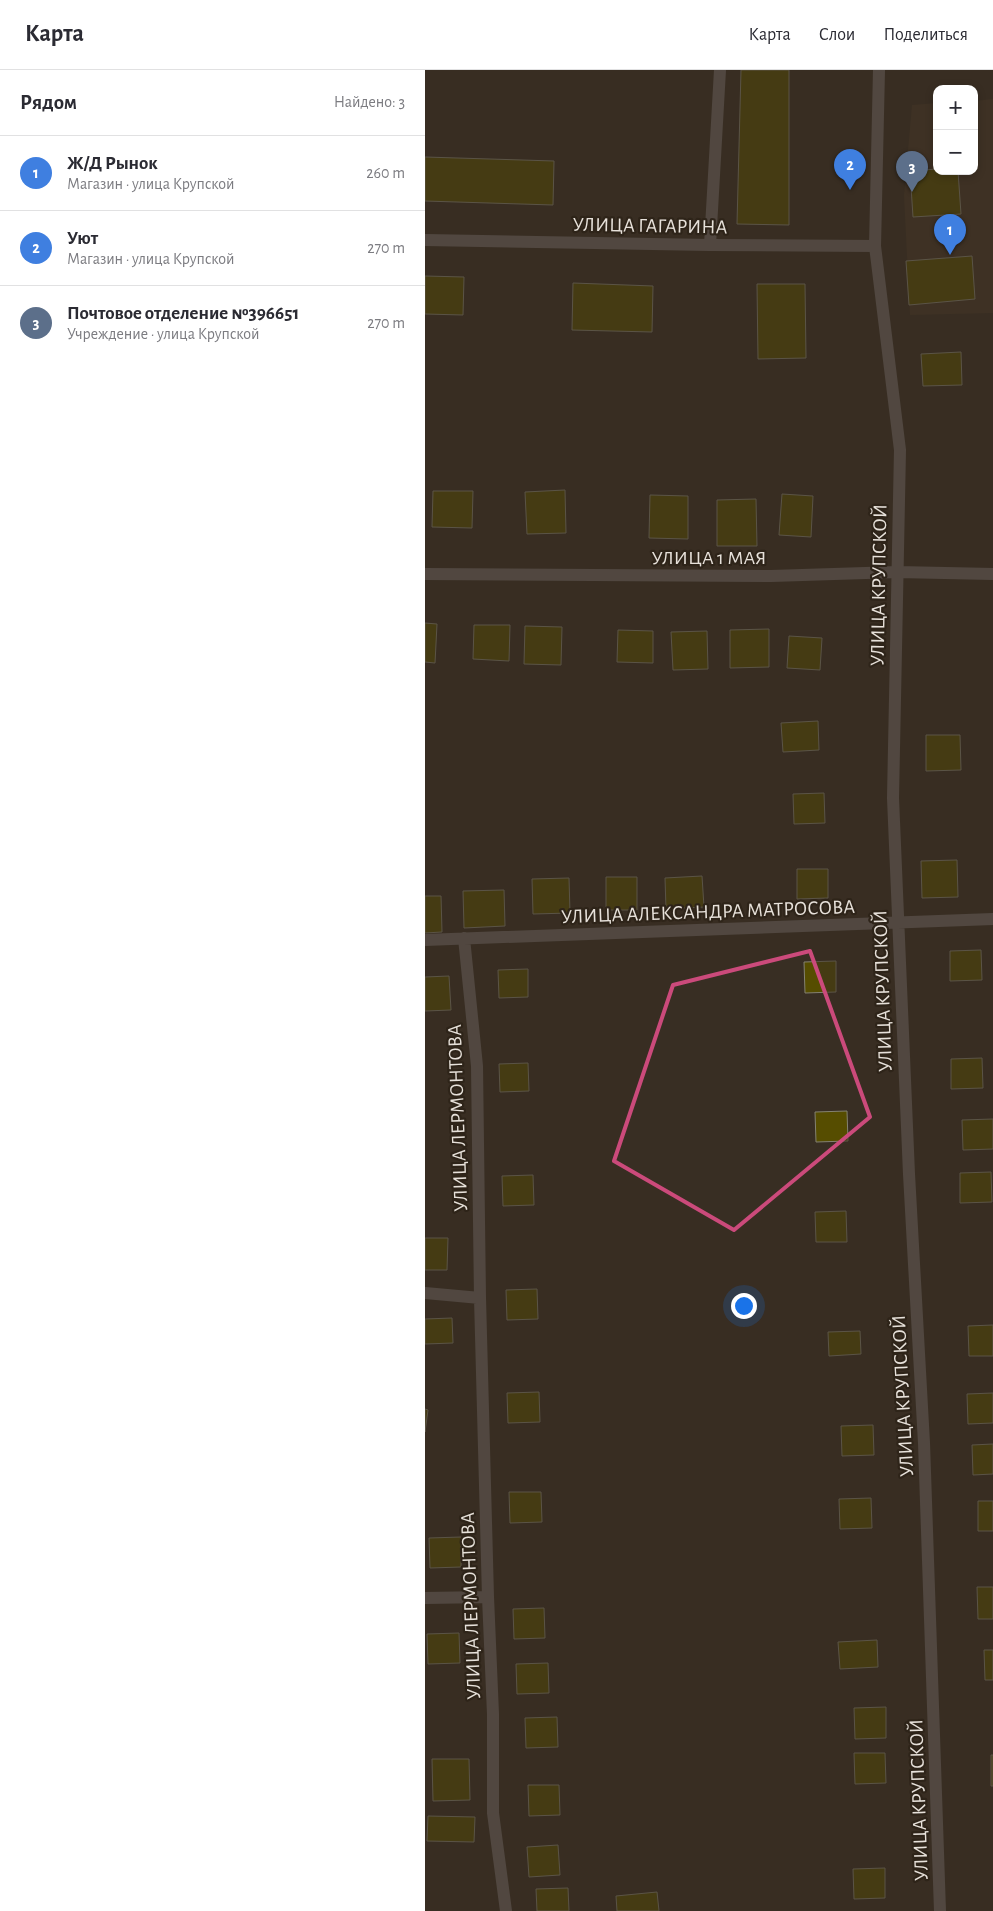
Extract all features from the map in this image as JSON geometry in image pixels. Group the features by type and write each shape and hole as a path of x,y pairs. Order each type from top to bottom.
{"street":[{"path":"710,246 720,70"},
{"name":"УЛИЦА КРУПСКОЙ","path":"879,70 875,246 900,450 893,798 897,922 924,1442 940,1911"},
{"name":"УЛИЦА ГАГАРИНА","path":"425,240 710,246 875,246"},
{"name":"УЛИЦА 1 МАЯ","path":"425,574 771,576 897,572 993,574"},
{"name":"УЛИЦА АЛЕКСАНДРА МАТРОСОВА","path":"425,940 993,919"},
{"name":"УЛИЦА ЛЕРМОНТОВА","path":"464,938 477,1066 480,1298 493,1714 493,1814 506,1911"},
{"path":"425,1293 480,1298"},
{"path":"425,1598 488,1597"}],"highlighted area":[{"path":"810,951 870,1117 734,1230 614,1161 673,985"}],"shaded area":[{"path":"993,99 993,313 910,315 904,196 912,105 933,103 933,175 978,175 978,101"}],"building":[{"path":"741,70 789,70 789,225 737,224"},
{"path":"425,157 554,161 553,205 425,201"},
{"path":"933,169 933,175 958,175 961,214 913,217 910,171"},
{"path":"972,256 975,299 909,305 906,261"},
{"path":"425,276 464,277 463,315 425,314"},
{"path":"573,283 653,286 652,332 572,330"},
{"path":"757,284 805,284 806,358 758,359"},
{"path":"961,352 962,385 923,386 921,354"},
{"path":"565,490 566,533 527,534 525,492"},
{"path":"433,491 473,491 472,528 432,527"},
{"path":"782,494 813,496 811,537 779,535"},
{"path":"650,495 688,496 688,539 649,538"},
{"path":"756,499 757,546 717,546 717,500"},
{"path":"425,623 437,624 435,663 425,662"},
{"path":"474,625 510,625 509,661 473,659"},
{"path":"525,626 562,627 561,665 524,664"},
{"path":"769,629 769,667 730,668 730,630"},
{"path":"618,630 653,631 653,663 617,662"},
{"path":"707,631 708,669 673,670 671,632"},
{"path":"789,636 822,638 820,670 787,668"},
{"path":"818,721 819,750 783,752 781,723"},
{"path":"926,735 960,735 961,770 926,771"},
{"path":"824,793 825,823 794,824 793,794"},
{"path":"957,860 958,897 922,898 921,861"},
{"path":"797,869 828,869 828,898 797,899"},
{"path":"702,876 704,907 666,909 665,878"},
{"path":"606,877 637,877 637,910 606,910"},
{"path":"569,878 570,913 533,914 532,879"},
{"path":"504,890 505,926 464,928 463,891"},
{"path":"425,896 441,896 442,932 425,933"},
{"path":"981,950 982,980 950,981 950,951"},
{"path":"836,961 836,992 805,993 804,962"},
{"path":"528,969 528,997 499,998 498,970"},
{"path":"449,976 451,1010 425,1011 425,977"},
{"path":"982,1058 983,1088 951,1089 951,1059"},
{"path":"528,1063 529,1091 500,1092 499,1064"},
{"path":"847,1111 848,1141 816,1142 815,1112"},
{"path":"993,1119 993,1149 963,1150 962,1120"},
{"path":"991,1172 992,1202 960,1203 960,1173"},
{"path":"533,1175 534,1205 503,1206 502,1176"},
{"path":"846,1211 847,1242 816,1242 815,1212"},
{"path":"425,1238 448,1238 447,1270 425,1270"},
{"path":"537,1289 538,1319 507,1320 506,1290"},
{"path":"452,1318 453,1343 425,1344 425,1319"},
{"path":"993,1325 993,1356 969,1356 968,1326"},
{"path":"860,1331 861,1354 829,1356 828,1332"},
{"path":"539,1392 540,1422 508,1423 507,1393"},
{"path":"993,1393 993,1423 968,1424 967,1394"},
{"path":"425,1409 428,1410 425,1432"},
{"path":"873,1425 874,1455 842,1456 841,1426"},
{"path":"993,1444 993,1474 973,1475 972,1445"},
{"path":"509,1492 541,1492 542,1522 510,1523"},
{"path":"871,1498 872,1528 840,1529 839,1499"},
{"path":"978,1501 993,1501 993,1531 978,1531"},
{"path":"461,1537 461,1567 430,1568 429,1538"},
{"path":"977,1587 993,1587 993,1619 978,1619"},
{"path":"544,1608 545,1638 514,1639 513,1609"},
{"path":"459,1633 460,1663 428,1664 427,1634"},
{"path":"877,1640 878,1667 840,1669 838,1642"},
{"path":"984,1650 993,1650 993,1680 985,1680"},
{"path":"548,1663 549,1693 517,1694 516,1664"},
{"path":"886,1707 886,1738 855,1739 854,1708"},
{"path":"557,1717 558,1747 526,1748 525,1718"},
{"path":"854,1753 885,1753 886,1783 855,1784"},
{"path":"991,1755 993,1755 993,1786 991,1786"},
{"path":"432,1759 469,1759 470,1800 433,1801"},
{"path":"528,1785 559,1785 560,1815 529,1816"},
{"path":"428,1816 475,1817 474,1842 427,1841"},
{"path":"558,1845 560,1875 529,1877 527,1847"},
{"path":"885,1868 885,1898 854,1899 853,1869"},
{"path":"568,1888 569,1911 537,1911 536,1889"},
{"path":"657,1892 659,1911 617,1911 616,1896"}],"place":[{"name":"Уют","path":"850,190"},
{"name":"Почтовое отделение №396651","path":"912,192"},
{"name":"Ж/Д Рынок","path":"950,255"}]}
